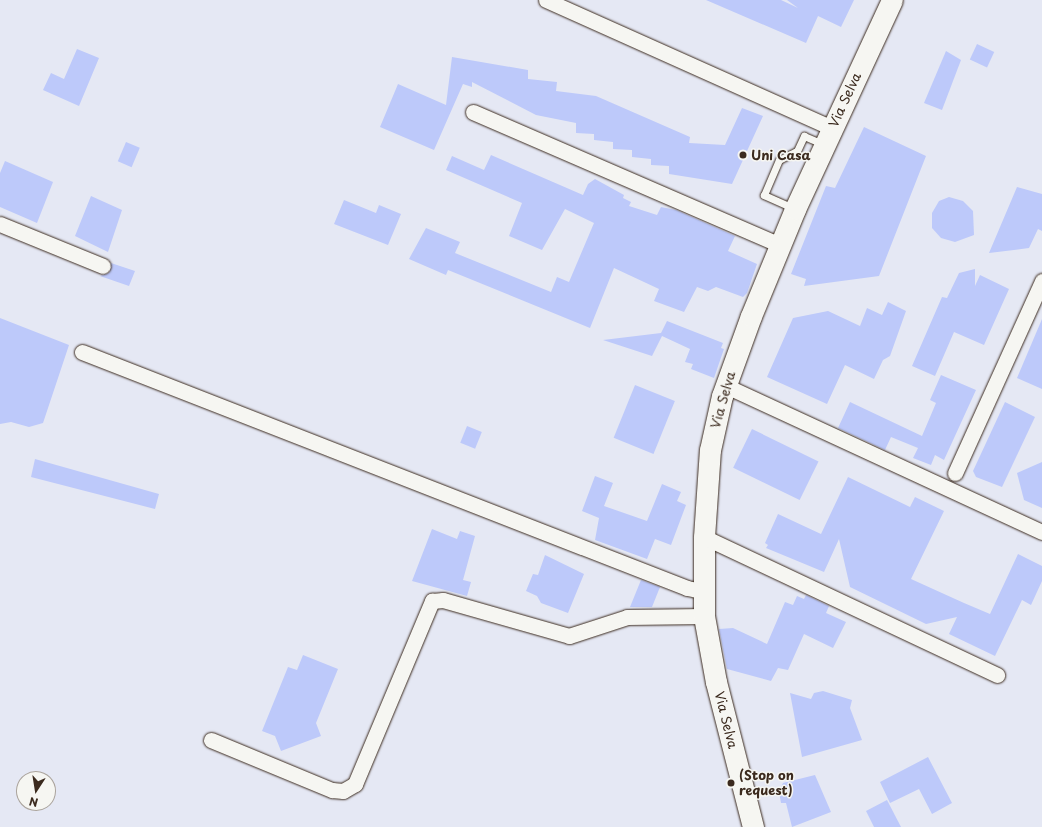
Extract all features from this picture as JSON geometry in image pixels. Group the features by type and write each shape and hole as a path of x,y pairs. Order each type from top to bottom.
{"street":[{"path":"546,0 828,136"},
{"name":"Via Selva","path":"753,827 716,682 704,616 704,537 710,450 726,386 780,245 888,1"},
{"path":"473,112 780,245"},
{"path":"0,224 103,266"},
{"path":"955,473 1042,281"},
{"path":"82,352 680,585 703,591"},
{"path":"726,386 1042,532"},
{"path":"704,537 997,675"},
{"path":"211,740 332,790 343,791 355,784 432,601 443,600 570,636 627,617 704,616"}],"lane":[{"path":"795,209 764,195 779,160 797,151 804,136 828,136"}],"building":[{"path":"706,0 781,0 798,8 787,0 854,0 841,27 818,16 806,43"},
{"path":"977,44 994,52 987,67 970,59"},
{"path":"77,49 99,58 79,106 43,90 51,73 64,79"},
{"path":"946,51 961,60 942,110 924,103"},
{"path":"452,57 528,70 528,79 557,82 556,91 596,96 690,137 689,143 725,145 742,108 763,116 732,184 669,174 669,166 651,165 651,159 632,157 632,150 613,149 613,142 594,140 594,134 576,133 576,123 536,115 472,82 472,87 463,84 434,150 380,127 398,84 446,105"},
{"path":"864,127 926,156 879,276 804,286 806,279 791,274 826,186 835,188"},
{"path":"126,142 140,148 132,167 118,161"},
{"path":"491,155 583,195 588,184 595,179 624,195 623,198 631,202 629,206 657,215 661,207 676,210 735,236 728,251 757,264 747,293 743,297 716,287 708,291 697,287 684,312 654,301 659,289 614,268 590,328 448,270 446,275 409,259 426,228 460,242 455,253 551,292 557,277 569,282 594,223 565,209 542,250 509,236 522,203 446,170 452,156 484,170"},
{"path":"5,161 53,182 37,223 0,207 0,173"},
{"path":"1017,187 1042,194 1042,231 1038,229 1029,248 989,253"},
{"path":"91,196 122,210 108,252 75,236"},
{"path":"949,197 963,201 973,211 974,235 955,242 941,238 932,228 932,213 939,201"},
{"path":"344,200 376,213 379,205 401,214 388,245 334,224"},
{"path":"111,263 135,271 129,286 100,276 109,273"},
{"path":"975,269 975,286 980,275 1009,289 984,345 954,332 935,376 912,366 942,297 947,298 959,273"},
{"path":"888,302 906,311 890,356 883,360 874,379 845,365 827,404 767,377 793,318 828,311 860,326 867,308 882,315"},
{"path":"0,318 69,345 43,423 29,427 11,422 0,424"},
{"path":"1042,319 1042,389 1017,378"},
{"path":"667,321 723,343 721,348 724,349 714,378 691,369 693,364 685,362 690,349 662,336 652,356 603,340 661,333"},
{"path":"941,375 976,390 944,460 935,455 931,465 913,458 918,448 891,437 885,450 838,428 850,402 922,436 936,403 930,400"},
{"path":"635,385 675,401 654,454 614,438"},
{"path":"1005,402 1035,417 1002,487 976,477 973,471"},
{"path":"467,426 482,432 475,449 460,443"},
{"path":"752,429 819,461 800,500 733,468"},
{"path":"35,459 159,494 155,509 31,477"},
{"path":"1042,462 1042,508 1024,500 1017,473"},
{"path":"595,476 613,483 604,506 647,521 662,484 681,492 677,501 686,505 671,545 655,539 647,559 595,540 599,518 582,511"},
{"path":"848,477 910,507 915,497 944,511 911,579 990,614 1018,554 1042,566 1042,581 1031,605 1022,600 995,656 949,634 957,617 926,624 850,587 839,539 824,572 766,548 768,545 765,543 778,514 821,534"},
{"path":"432,529 457,539 460,531 475,536 463,580 471,582 467,596 412,581"},
{"path":"545,555 584,574 568,613 541,603 537,596 526,591 533,574 538,575"},
{"path":"641,580 660,587 652,607 630,607"},
{"path":"806,595 829,606 826,613 846,622 833,648 804,634 788,670 778,668 771,681 727,669 719,629 733,628 767,644 785,602 793,605 797,596 804,599"},
{"path":"303,655 338,669 316,723 321,736 281,751 275,736 262,731 288,667 297,670"},
{"path":"823,691 852,700 850,708 862,740 802,757 790,693 811,699 814,693"},
{"path":"928,757 952,803 932,814 919,789 890,803 880,782"},
{"path":"815,775 831,812 792,827 786,803 781,803 779,792 783,783"},
{"path":"887,800 901,827 874,827 866,811"}],"place":[{"name":"Uni Casa","path":"743,155"},
{"name":"(Stop on request)","path":"731,783"}]}
